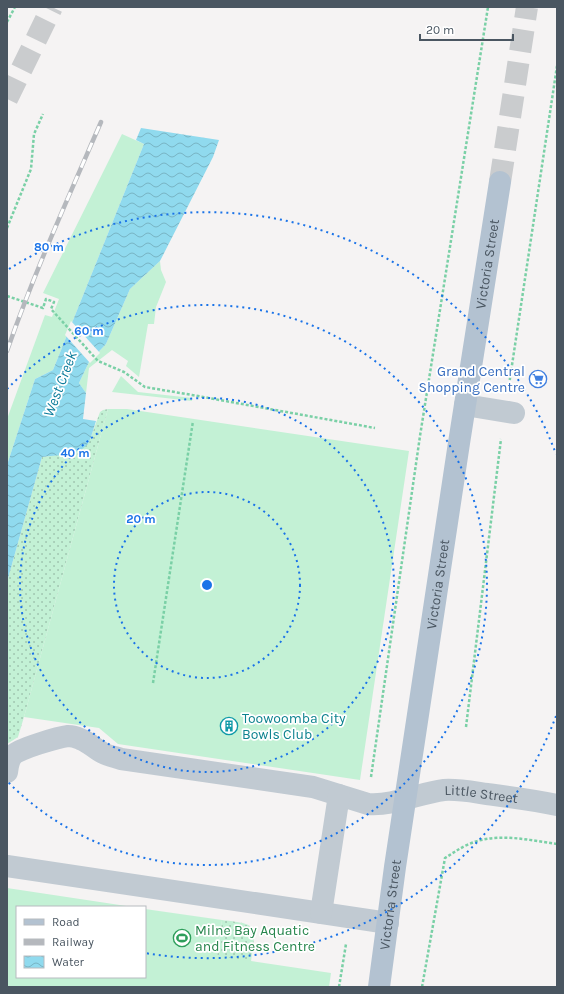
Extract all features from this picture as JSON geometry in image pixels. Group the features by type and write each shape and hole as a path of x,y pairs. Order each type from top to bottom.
{"main road":[{"name":"Victoria Street","path":"379,987 465,404 500,182"}],"street":[{"path":"465,404 514,413"},
{"path":"7,772 8,763 12,756 18,751 57,738 68,736 87,742 103,753 112,757 314,787 367,804"},
{"name":"Little Street","path":"367,804 377,805 443,790 455,790 518,798 557,806"},
{"path":"321,913 339,795"},
{"path":"7,866 388,922"}],"path":[{"path":"7,22 15,7"},
{"path":"367,804 420,436 488,7"},
{"path":"7,228 31,169 34,134 42,114"},
{"path":"7,296 42,308 46,299 54,302 51,309 98,361 124,372 145,388 375,428"},
{"path":"153,683 193,421"},
{"path":"422,987 445,858 470,844 488,839 507,837 557,844"},
{"path":"339,987 350,917"}],"green space":[{"path":"122,134 144,144 53,370 35,379 7,465 7,419 45,315 52,317 59,299 43,293"},
{"path":"160,261 161,270 166,282 156,307 154,324 148,324 139,377 126,366 128,361 112,350 89,368 86,393 79,383 89,362 106,344 130,289"},
{"path":"121,376 138,392 192,398 192,401 112,392"},
{"path":"108,409 18,737 7,744 7,582 42,457 73,453 89,442 100,412"},
{"path":"108,409 127,409 409,451 360,780 118,744 99,728 24,717"},
{"name":"Milne Bay Aquatic and Fitness Centre","path":"7,888 126,906 16,906 16,978 146,978 146,909 222,920 217,956 331,973 329,987 7,987"},
{"path":"222,920 246,924 253,930 254,939 248,984 217,956"}],"water":[{"name":"West Creek","path":"141,128 219,140 213,157 160,261 130,289 106,344 89,362 79,383 86,393 83,419 96,421 89,442 80,450 68,454 42,457 7,582 7,465 35,379 53,370 144,144 136,140"}],"pier":[{"path":"71,321 100,353 90,363 65,335"}],"tunnel":[{"path":"7,99 52,7"},
{"path":"500,182 527,7"}],"railway":[{"path":"7,351 40,264 101,122"}],"place":[{"name":"Grand Central Shopping Centre","path":"538,379"},
{"name":"Toowoomba City Bowls Club","path":"229,726"},
{"name":"Milne Bay Aquatic and Fitness Centre","path":"182,938"}]}
